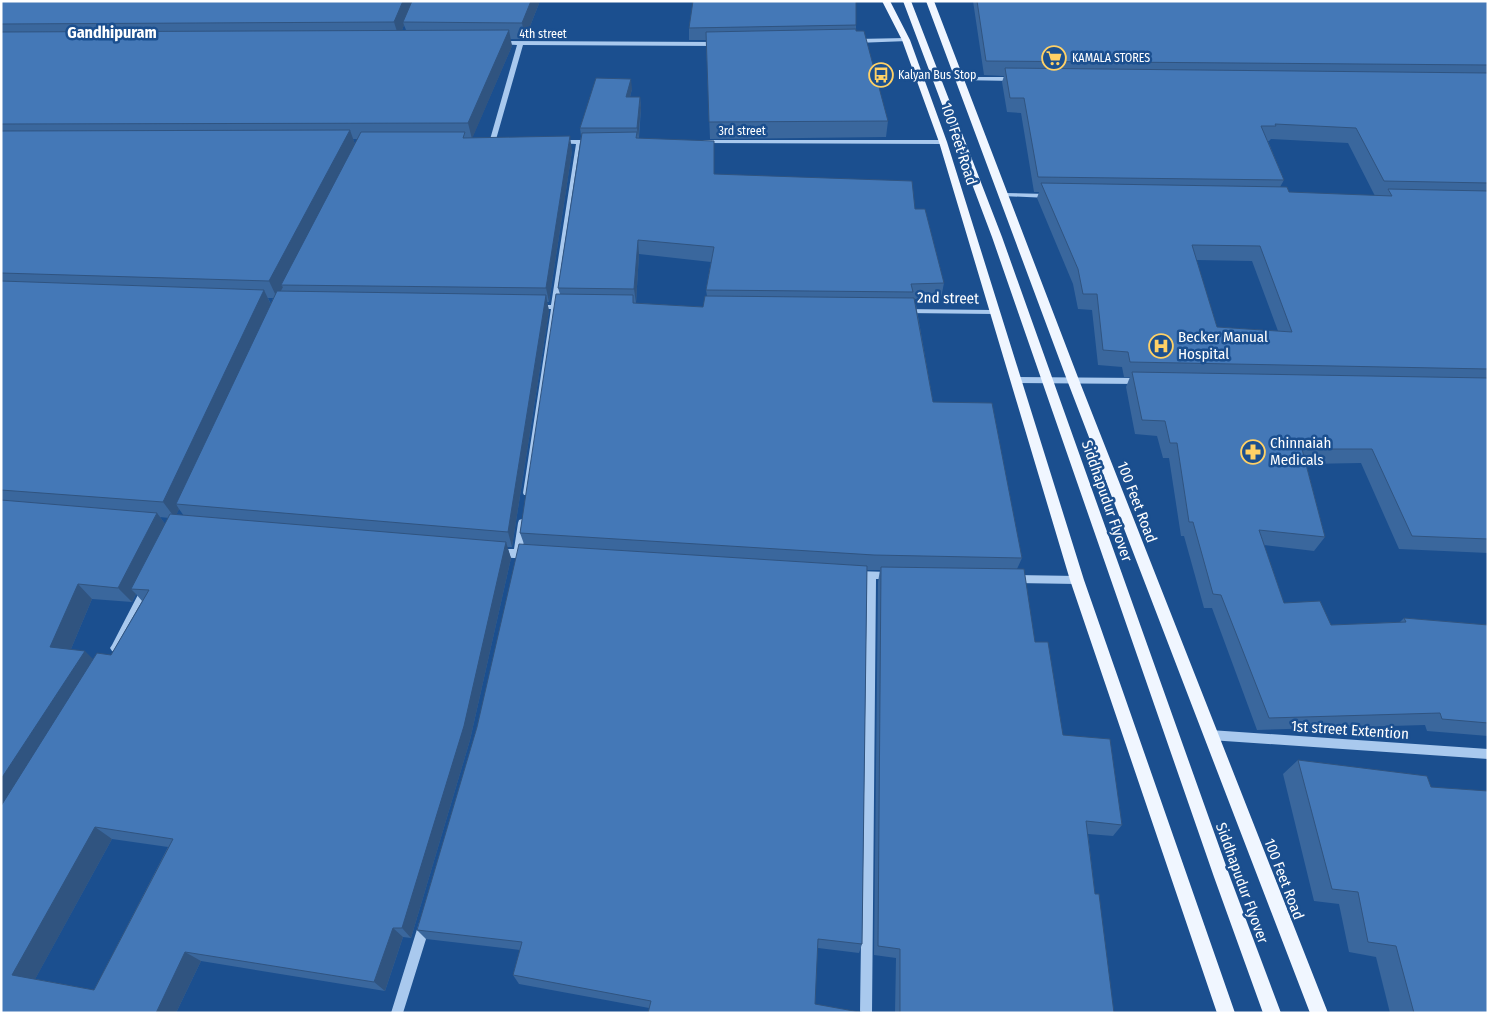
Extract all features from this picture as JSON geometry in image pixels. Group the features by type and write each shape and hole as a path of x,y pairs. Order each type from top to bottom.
{"main road":[{"name":"100 Feet Road","path":"886,1 906,40 942,142 1017,380 1077,580 1226,1013"},
{"name":"Siddhapudur Flyover","path":"907,1 997,237 1218,868 1272,1013"},
{"name":"100 Feet Road","path":"930,1 1073,380 1319,1013"}],"street":[{"path":"848,41 906,40"},
{"name":"4th street","path":"490,43 723,44"},
{"path":"492,142 520,44"},
{"path":"959,79 1018,80"},
{"path":"482,143 501,142"},
{"path":"550,142 599,142"},
{"path":"517,558 579,142"},
{"name":"3rd street","path":"697,142 942,142"},
{"path":"1004,195 1054,196"},
{"path":"524,307 573,307"},
{"name":"2nd street","path":"896,311 994,312"},
{"path":"1017,380 1152,382"},
{"path":"489,551 517,558 538,555"},
{"path":"842,574 901,576"},
{"path":"866,1013 871,576"},
{"path":"1009,579 1077,580"},
{"path":"110,660 149,582"},
{"name":"1st street Extention","path":"1210,736 1488,754"},
{"path":"397,1013 428,912"}],"building":[{"path":"1,1 403,1 394,22 1,24"},
{"path":"412,1 531,1 522,23 403,22"},
{"path":"693,1 856,1 856,25 689,28"},
{"path":"977,1 1488,1 1488,65 986,61"},
{"path":"856,29 856,31 864,31 888,121 709,122 706,32"},
{"path":"509,30 468,123 1,124 1,32"},
{"path":"1005,68 1488,73 1488,183 1384,181 1356,128 1275,124 1276,126 1261,126 1284,180 1038,177 1024,98 1010,98"},
{"path":"596,78 631,79 626,97 640,97 637,128 580,128"},
{"path":"350,130 269,281 1,273 1,131"},
{"path":"361,132 465,132 463,138 570,136 546,288 281,285"},
{"path":"637,132 636,138 714,141 714,174 912,181 915,209 925,209 944,283 911,284 913,292 706,290 714,247 638,240 634,289 558,288 582,133"},
{"path":"1041,183 1287,187 1289,192 1392,196 1388,189 1488,191 1488,369 1130,362 1128,352 1103,350 1097,294 1083,294 1078,269","holes":["1192,245 1260,246 1292,332 1217,327"]},
{"path":"1,281 264,290 163,502 1,490"},
{"path":"277,291 546,295 508,532 176,504"},
{"path":"556,294 633,295 633,303 703,307 705,296 914,298 933,402 992,403 1022,558 874,555 520,533"},
{"path":"1132,372 1488,378 1488,539 1412,536 1372,449 1302,449 1325,537 1259,530 1284,603 1320,601 1331,625 1406,622 1404,618 1488,625 1488,723 1442,719 1440,713 1269,718 1221,595 1213,594 1193,522 1189,522 1177,443 1170,443 1165,421 1142,420"},
{"path":"1,500 157,513 118,588 78,584 50,647 85,651 1,779"},
{"path":"170,514 506,542 464,726 402,928 393,928 374,982 185,952 156,1013 1,1013 1,806 97,653 111,655 149,590 131,589","holes":["95,827 173,839 94,990 12,975"]},
{"path":"519,544 867,566 862,944 818,939 815,1004 865,1013 648,1013 651,1001 513,975 522,942 417,930 477,727"},
{"path":"881,567 1024,569 1035,642 1048,642 1063,735 1110,739 1122,825 1086,821 1095,894 1099,894 1114,1013 900,1013 900,949 878,946"},
{"path":"1298,760 1427,776 1431,787 1488,791 1488,1013 1414,1013 1396,946 1368,942 1358,892 1332,889"}],"place":[{"name":"KAMALA STORES","path":"1054,58"},
{"name":"Kalyan Bus Stop","path":"881,75"},
{"name":"Becker Manual Hospital","path":"1161,346"},
{"name":"Chinnaiah Medicals","path":"1253,452"}],"district":[{"name":"Gandhipuram","path":"112,32"}]}
